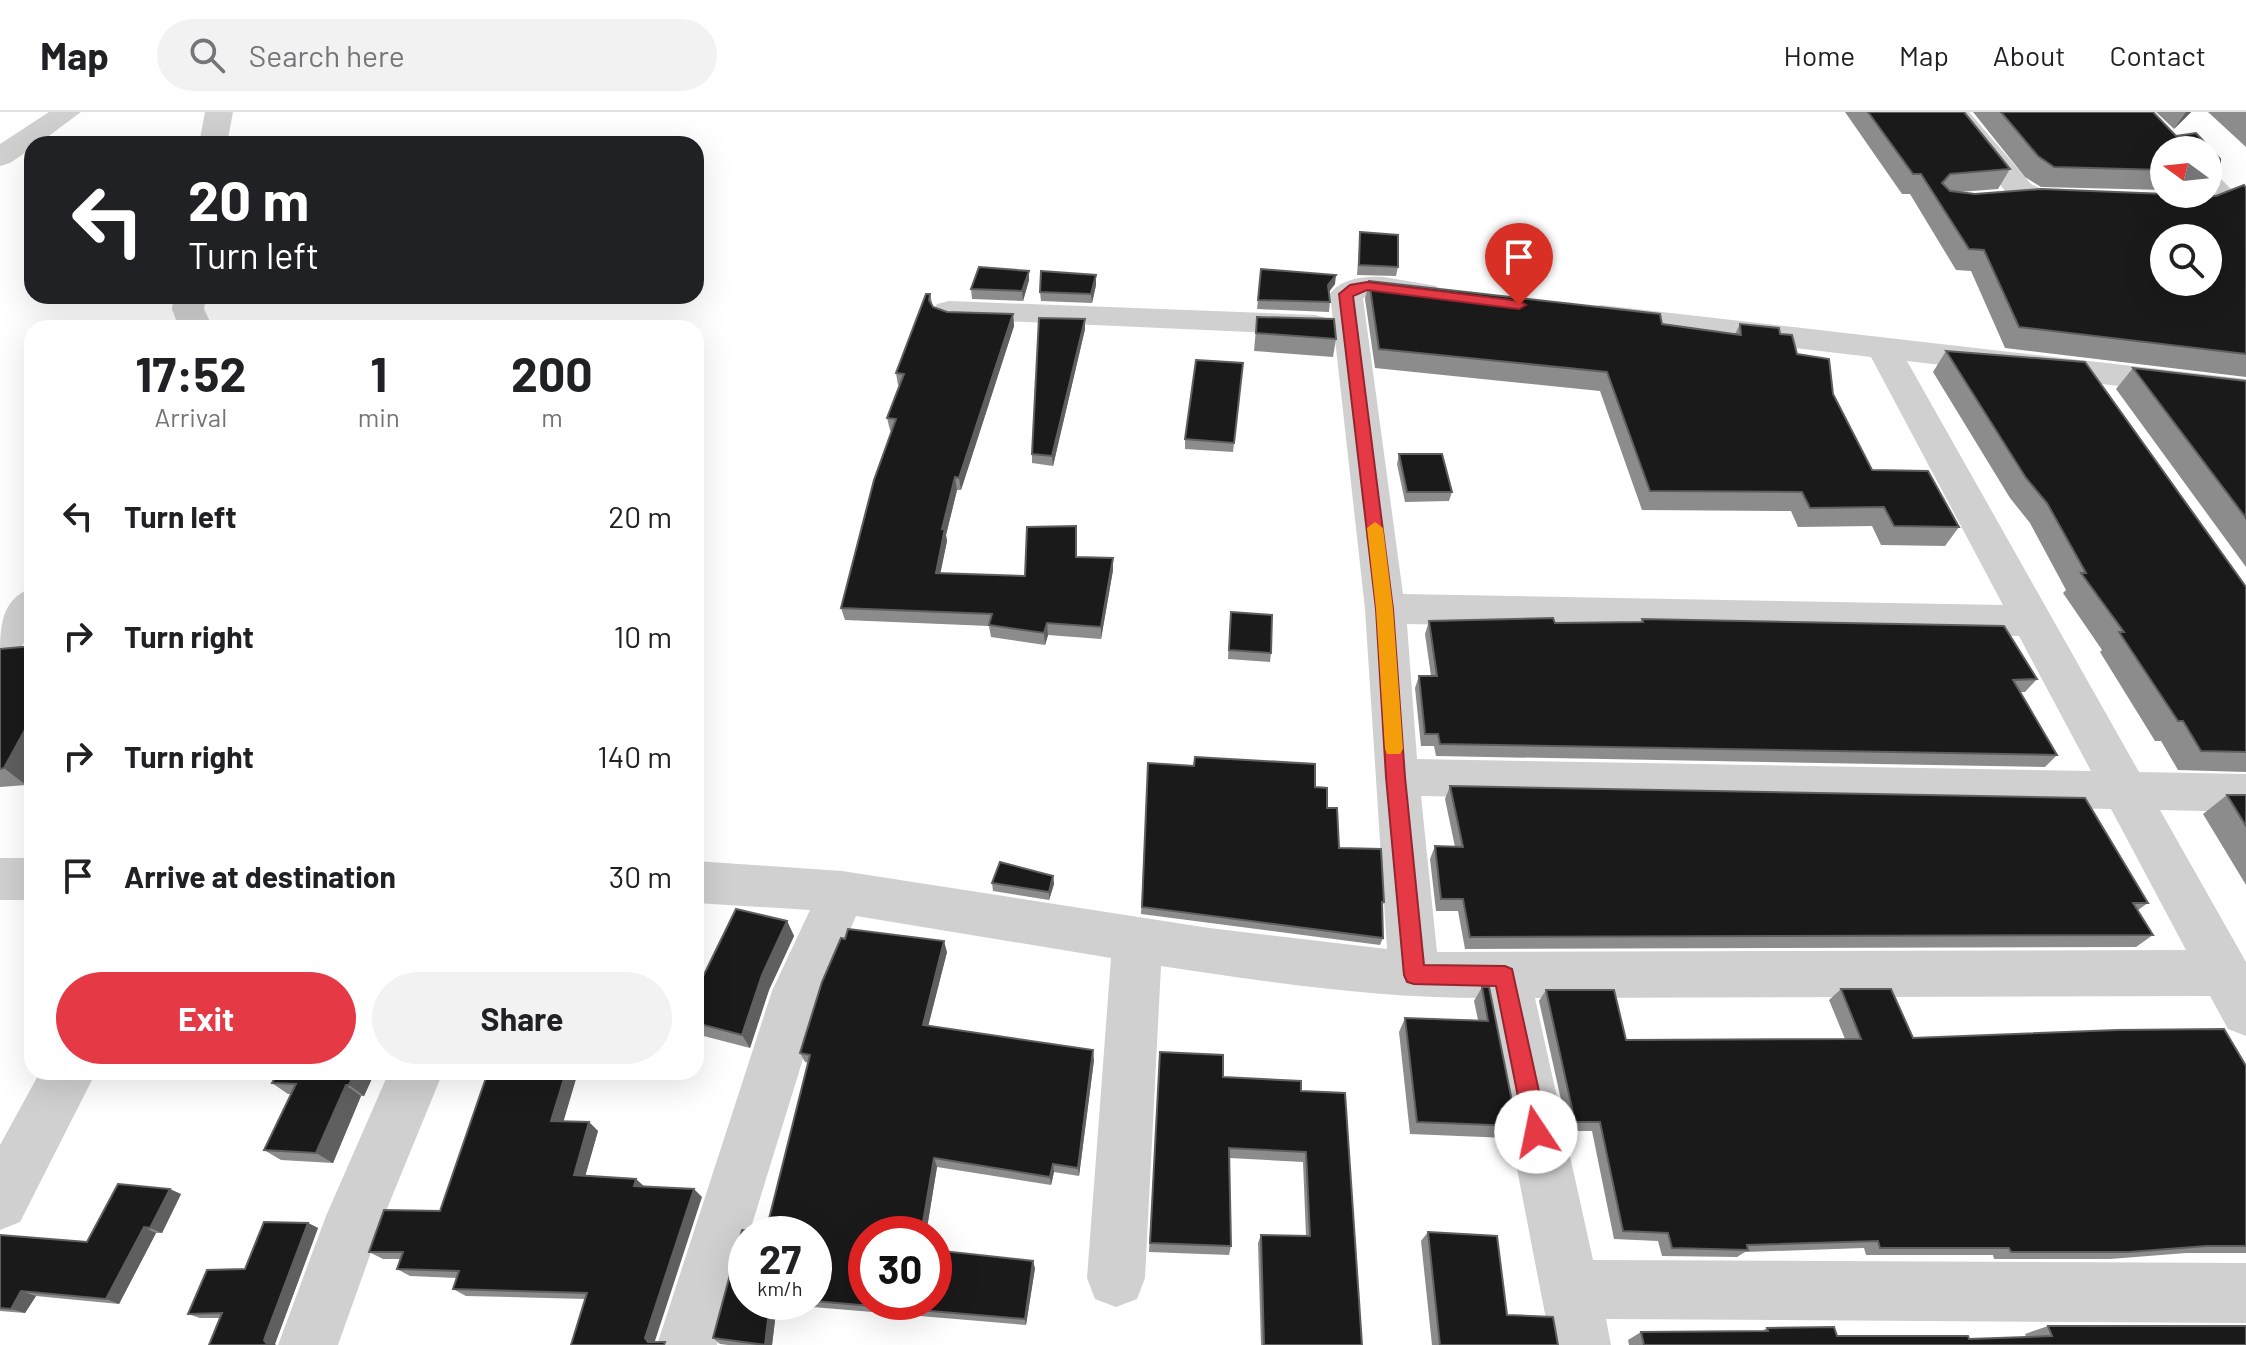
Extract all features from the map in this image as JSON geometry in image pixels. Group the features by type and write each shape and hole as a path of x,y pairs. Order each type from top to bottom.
{"street":[{"path":"31,136 67,112"},
{"path":"214,136 219,112"},
{"path":"1955,112 2013,185 2025,195 2037,199 2150,203"},
{"path":"0,157 24,141"},
{"path":"1994,202 2025,195"},
{"path":"1414,975 1385,609 1346,294 1354,288 1367,286 1461,298"},
{"path":"949,311 1350,326"},
{"path":"1570,311 2246,390"},
{"path":"1884,350 2235,992"},
{"path":"2083,372 2110,410"},
{"path":"1385,609 2031,621"},
{"path":"0,644 24,613"},
{"path":"1396,777 2246,793"},
{"path":"0,879 24,879"},
{"path":"704,882 744,882 842,892 1137,940 1414,975 2235,992"},
{"path":"687,1345 798,991 842,892"},
{"path":"1116,1278 1137,940"},
{"path":"1505,976 1581,1345"},
{"path":"0,1202 65,1080"},
{"path":"308,1345 355,1216 413,1080"},
{"path":"1568,1289 2246,1293"}],"building":[{"path":"1868,112 1964,112 2010,169 1950,174 1942,183 1950,191 1975,194 2041,189 2150,193 2150,208 2222,208 2222,194 2244,185 2246,354 2019,327 1984,250 1969,249 1921,174 1913,174"},
{"path":"2001,112 2153,112 2176,136 2150,136 2150,170 2054,167 2038,156"},
{"path":"1360,232 1398,235 1398,267 1359,265"},
{"path":"979,267 1029,271 1022,291 971,289"},
{"path":"1261,269 1336,275 1328,285 1330,302 1258,300"},
{"path":"1041,271 1096,275 1091,294 1040,292"},
{"path":"1369,281 1660,314 1662,324 1741,335 1740,324 1779,328 1780,334 1792,335 1797,354 1829,359 1833,394 1872,470 1928,471 1959,527 1894,526 1884,507 1810,508 1802,492 1650,491 1607,372 1379,349"},
{"path":"926,294 930,294 933,307 947,312 1013,314 959,478 955,477 942,529 945,528 936,573 1025,576 1027,527 1076,526 1076,557 1113,558 1101,627 1047,623 1044,633 989,625 992,614 841,608 874,480 896,419 887,418 904,374 896,373"},
{"path":"1257,317 1334,319 1336,339 1256,333"},
{"path":"1039,318 1085,319 1052,456 1032,454"},
{"path":"1946,351 2085,362 2246,587 2246,752 2201,751 2183,721 2178,721 2119,632 2124,632 2081,573 2086,573 2047,503 2026,478"},
{"path":"1196,360 1243,363 1234,443 1185,439"},
{"path":"2133,368 2246,381 2246,518"},
{"path":"1399,454 1442,454 1452,492 1407,492"},
{"path":"1231,612 1272,615 1271,653 1229,650"},
{"path":"1553,618 1555,623 1643,622 1642,619 2004,626 2037,679 2013,680 2057,755 1440,744 1438,734 1425,734 1419,676 1437,676 1429,621"},
{"path":"24,647 24,732 4,768 0,769 0,649"},
{"path":"1195,757 1315,764 1315,787 1327,788 1327,808 1337,808 1339,848 1381,849 1383,938 1142,907 1148,763 1194,766"},
{"path":"1450,786 2085,798 2148,903 2133,903 2153,935 1470,937 1463,899 1441,899 1435,846 1463,847"},
{"path":"2227,795 2246,795 2246,826"},
{"path":"1000,862 1053,876 1049,892 992,883"},
{"path":"736,909 787,921 762,975 742,1035 704,1025 704,975"},
{"path":"848,929 944,941 923,1025 1093,1050 1078,1168 1053,1164 1050,1177 934,1158 924,1216 848,1216 848,1304 832,1303 832,1216 770,1216 810,1055 800,1053 822,982 841,938 845,939"},
{"path":"1482,987 1489,987 1517,1126 1417,1122 1405,1018 1488,1021"},
{"path":"1841,989 1891,989 1913,1038 2224,1029 2246,1066 2246,1246 2129,1252 2011,1252 2009,1248 1880,1248 1878,1241 1747,1245 1748,1250 1672,1248 1668,1233 1623,1231 1600,1122 1575,1122 1546,990 1614,990 1626,1040 1861,1039"},
{"path":"1160,1052 1223,1055 1223,1077 1301,1081 1301,1091 1345,1093 1362,1345 1264,1345 1261,1235 1310,1236 1306,1152 1229,1148 1231,1246 1150,1243"},
{"path":"273,1080 351,1080 346,1085 316,1153 264,1150 296,1084 272,1083"},
{"path":"485,1080 564,1080 551,1121 589,1122 574,1175 636,1179 634,1186 694,1189 645,1338 648,1342 665,1342 664,1345 571,1345 587,1293 453,1289 459,1271 397,1269 403,1252 369,1252 384,1210 440,1211"},
{"path":"118,1184 170,1189 150,1228 144,1227 106,1299 21,1291 11,1309 0,1308 0,1235 87,1242"},
{"path":"264,1222 308,1223 264,1340 273,1345 209,1345 222,1313 188,1314 207,1270 245,1269"},
{"path":"1428,1232 1497,1236 1507,1315 1553,1317 1558,1345 1440,1345"},
{"path":"952,1252 1033,1261 1025,1319 952,1313"},
{"path":"728,1282 728,1320 768,1320 765,1345 713,1338"},
{"path":"2048,1326 2246,1326 2246,1345 1644,1345 1641,1332 1834,1327 1837,1336 1968,1336 1969,1339 2052,1336"}],"slow traffic":[{"path":"1375,528 1385,609 1394,749"}],"route":[{"path":"1519,305 1367,286 1354,288 1346,294 1385,609 1414,975 1505,976 1536,1132"}]}
